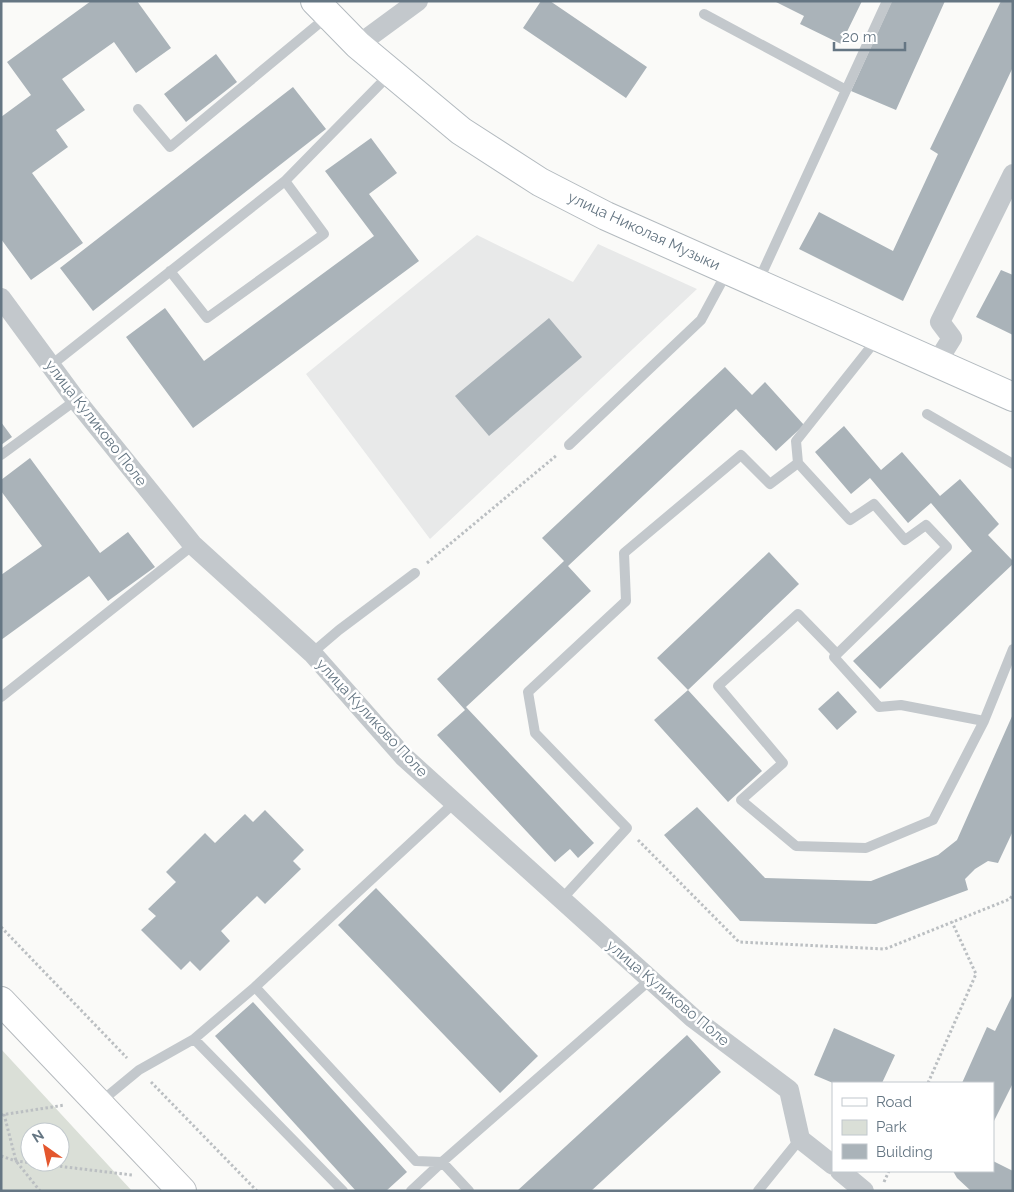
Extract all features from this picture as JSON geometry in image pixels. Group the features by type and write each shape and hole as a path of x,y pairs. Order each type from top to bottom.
{"main road":[{"name":"улица Николая Музыки","path":"322,8 358,46 461,131 540,182 606,216 1013,397"},
{"path":"1,1002 182,1191"}],"street":[{"path":"358,46 418,1"},
{"path":"937,362 952,338 940,322 1013,174"},
{"name":"улица Куликово Поле","path":"1,298 76,400 193,545 312,653 403,756 454,803 693,1018 788,1090 800,1139"},
{"path":"800,1139 832,1164"},
{"path":"841,1172 864,1191"}],"lane":[{"path":"758,283 887,1"},
{"path":"138,109 170,147 322,8"},
{"path":"704,14 846,90"},
{"path":"50,366 286,181 391,74"},
{"path":"170,271 207,318 324,234 286,181"},
{"path":"569,445 701,320 728,270"},
{"path":"879,336 796,441 798,463 850,520 874,504 905,540 926,525 947,547 834,657 879,707 901,705 984,721"},
{"path":"1,454 76,400"},
{"path":"927,414 1013,464"},
{"path":"560,900 627,828 535,733 528,692 626,601 624,553 741,455 770,484 798,463"},
{"path":"1,696 193,545"},
{"path":"312,653 339,630 415,573"},
{"path":"837,654 798,614 718,686 783,763 741,800 796,846 866,848 933,820 984,721 1013,649"},
{"path":"98,1103 139,1070 194,1039 255,987 454,803"},
{"path":"411,1191 650,980"},
{"path":"255,987 416,1161 442,1162 469,1191"},
{"path":"194,1039 343,1191"},
{"path":"758,1191 800,1139"}],"path":[{"path":"415,573 569,445"},
{"path":"627,828 739,942 885,949 1010,899 1013,894"},
{"path":"928,1082 976,974 952,922"},
{"path":"40,1191 16,1161 3,1115 70,1104"},
{"path":"1,1156 16,1161 136,1176"}],"shaded area":[{"path":"477,235 573,282 598,244 697,289 430,539 306,374"}],"green space":[{"path":"1,1049 68,1122 20,1122 20,1172 70,1172 70,1124 132,1191 1,1191"}],"building":[{"path":"91,1 137,1 171,48 136,73 114,42 62,79 85,110 56,130 68,147 32,173 83,243 31,280 1,239 1,117 31,95 7,62"},
{"path":"541,1 550,1 647,67 626,98 523,28"},
{"path":"774,1 862,1 841,44 800,24 804,16"},
{"path":"892,1 945,1 896,110 851,91"},
{"path":"1001,1 1013,2 1013,67 903,301 799,249 819,212 893,251 938,154 930,149"},
{"path":"216,54 237,82 186,122 164,94"},
{"path":"293,87 326,129 93,311 60,268"},
{"path":"371,138 397,173 369,194 419,261 193,428 126,337 165,308 204,361 374,236 325,171"},
{"path":"1001,270 1013,275 1013,335 976,317"},
{"path":"549,318 582,357 489,436 455,396"},
{"path":"725,367 752,395 765,382 804,425 776,451 736,409 568,566 591,591 466,707 594,843 578,858 570,849 555,862 437,735 465,710 437,679 564,561 542,538"},
{"path":"1,422 12,437 1,445"},
{"path":"844,426 881,470 902,452 940,496 960,479 999,524 988,535 1013,561 1013,564 880,689 853,661 972,551 931,503 908,523 870,478 851,494 815,452"},
{"path":"30,458 100,553 128,532 155,567 108,601 89,576 1,640 1,575 42,546 1,491 1,480"},
{"path":"769,552 799,584 688,690 657,658"},
{"path":"688,690 762,771 728,802 654,720"},
{"path":"838,691 857,712 837,730 818,709"},
{"path":"1013,714 1013,831 998,863 988,861 975,869 965,879 968,890 876,924 740,921 664,835 697,807 765,878 871,881 938,855 957,840"},
{"path":"265,810 304,850 293,861 301,869 265,904 257,896 221,931 230,941 200,971 190,961 181,970 141,930 156,916 148,909 176,882 166,872 205,833 215,843 245,814 253,822"},
{"path":"376,888 538,1056 500,1093 338,925"},
{"path":"1013,994 1013,1083 994,1121 994,1082 962,1082 987,1027 995,1031"},
{"path":"253,1002 407,1172 386,1191 356,1191 215,1036"},
{"path":"834,1028 895,1055 882,1082 832,1083 814,1075"},
{"path":"687,1035 721,1072 591,1191 517,1191"},
{"path":"994,1162 1013,1171 1013,1191 971,1191 957,1178 954,1172 994,1172"}]}
